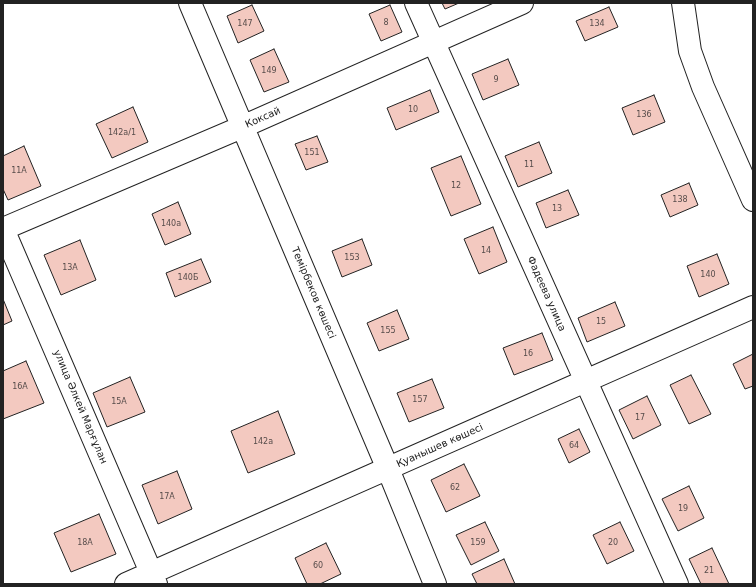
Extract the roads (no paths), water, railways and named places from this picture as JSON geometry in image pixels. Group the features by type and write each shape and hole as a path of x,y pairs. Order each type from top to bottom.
{"street":[{"name":"Темірбеков көшесі","path":"190,3 388,469 435,584"},
{"name":"Фадеева улица","path":"416,3 677,584"},
{"name":"Коксай","path":"3,229 242,127 522,3"},
{"path":"683,3 690,51 703,87 753,200"},
{"name":"улица Әлкей Марғұлан","path":"3,229 154,578"},
{"name":"Қуанышев көшесі","path":"126,584 154,578 388,469 753,307"}]}
